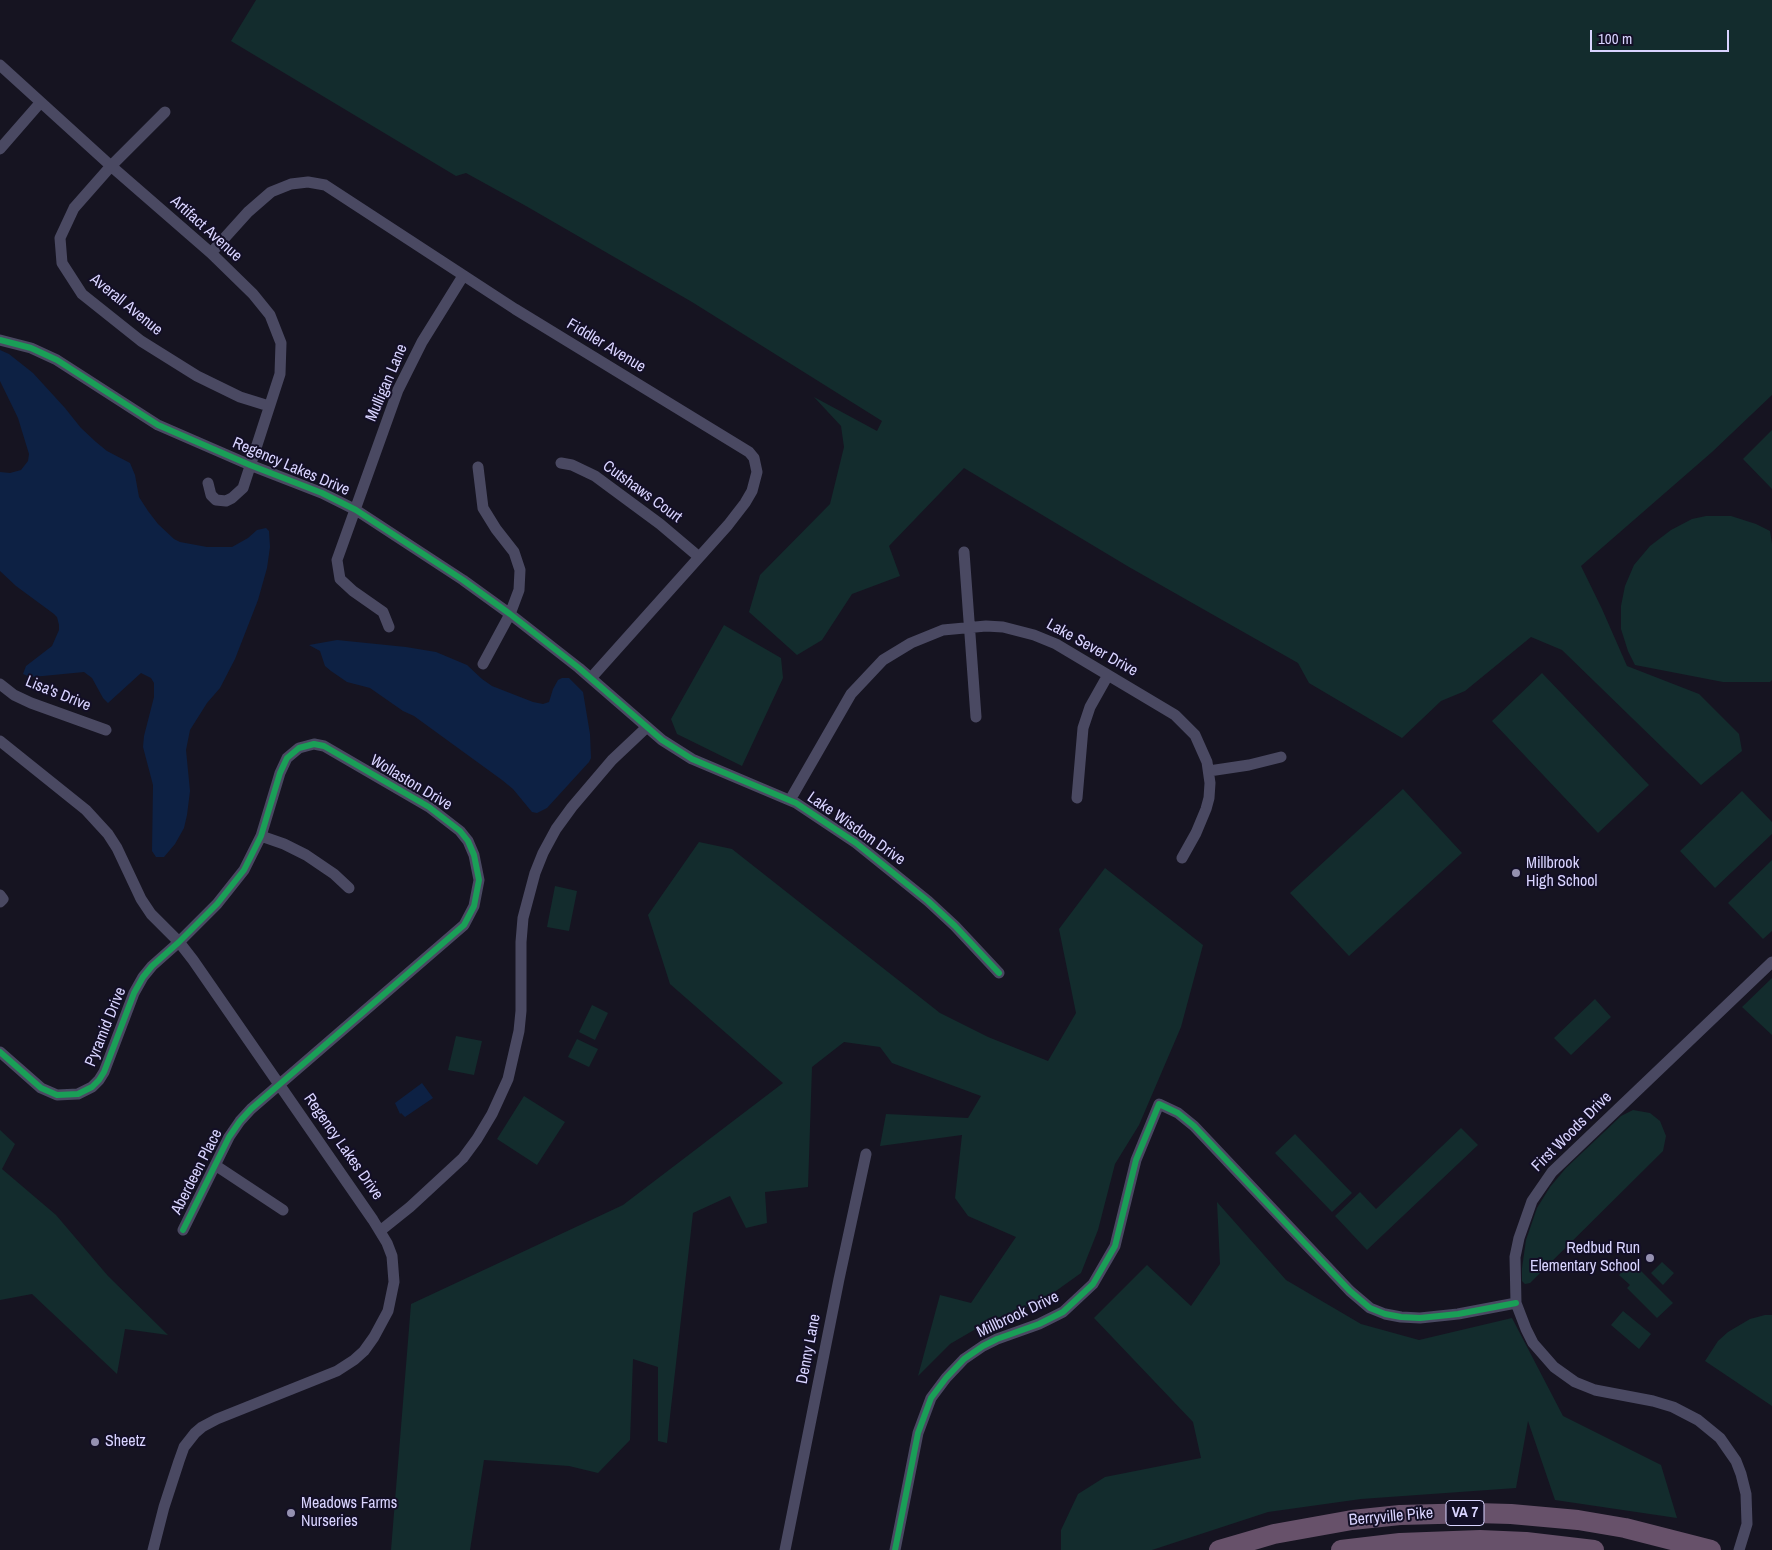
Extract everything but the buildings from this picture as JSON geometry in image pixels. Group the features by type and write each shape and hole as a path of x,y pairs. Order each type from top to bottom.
{"highway":[{"name":"Berryville Pike","path":"1219,1550 1274,1534 1352,1520 1400,1514 1476,1513 1578,1520 1625,1528 1711,1550"},
{"name":"Berryville Pike","path":"1340,1550 1400,1543 1480,1540 1534,1543 1594,1550"}],"street":[{"name":"Artifact Avenue","path":"0,65 110,166 211,253 253,294 270,315 282,343 280,374 243,488 226,501 216,500 211,495 208,483"},
{"path":"0,148 40,103"},
{"name":"Averall Avenue","path":"165,112 110,166 74,208 60,238 62,263 82,294 141,341 197,376 240,397 269,406"},
{"name":"Fiddler Avenue","path":"211,253 248,212 271,192 291,184 308,182 325,185 515,309 749,452 756,464 757,472 752,491 745,503 728,525 590,678"},
{"name":"Mulligan Lane","path":"389,627 383,612 353,591 340,579 337,560 405,374 422,342 463,276"},
{"name":"Regency Lakes Drive","path":"0,340 41,352 57,360 158,425 250,465 322,493 356,510 463,580 510,614 590,678 647,727"},
{"name":"Cutshaws Court","path":"561,463 572,465 594,476 660,524 699,557"},
{"path":"478,467 483,508 514,552 520,570 519,590 510,614 483,664"},
{"path":"964,552 976,717"},
{"name":"Lake Sever Drive","path":"790,800 851,694 870,672 892,654 943,630 986,626 1003,627 1034,635 1056,644 1175,715 1195,734 1202,748 1209,771 1210,783 1206,809 1182,858"},
{"path":"1077,798 1083,728 1090,707 1108,675"},
{"name":"Lisa's Drive","path":"1,686 14,695 30,702 106,730"},
{"path":"380,1231 430,1189 462,1158 477,1139 503,1093 515,1055 522,1011 521,942 528,895 543,853 563,820 589,785 647,727"},
{"name":"Lake Wisdom Drive","path":"647,727 662,740 692,759 790,800 856,843 901,878 955,926 999,973"},
{"name":"Regency Lakes Drive","path":"0,741 98,821 117,848 141,899 151,914 179,942 280,1085 380,1231 392,1256 394,1282 388,1311 364,1351 346,1366 217,1419 195,1433 184,1447 153,1550"},
{"name":"Wollaston Drive","path":"179,942 217,904 244,870 261,836 280,773 287,758 299,748 314,744 324,746 429,807 460,831 468,841 474,855 479,880 474,906 460,930 280,1085"},
{"path":"1209,771 1248,765 1281,757"},
{"path":"261,836 284,844 306,855 334,874 349,888"},
{"path":"0,895 3,899 0,902"},
{"name":"Pyramid Drive","path":"0,1052 41,1088 49,1092 68,1096 78,1094 92,1087 104,1072 134,994 143,977 152,966 179,942"},
{"name":"First Woods Drive","path":"1739,1550 1747,1524 1746,1494 1742,1474 1736,1461 1720,1438 1698,1420 1673,1407 1653,1401 1596,1390 1576,1382 1563,1374 1546,1359 1533,1343 1526,1329 1516,1303 1514,1276 1519,1238 1529,1209 1541,1186 1552,1172 1772,962"},
{"name":"Aberdeen Place","path":"183,1230 229,1137 240,1121 280,1085"},
{"name":"Millbrook Drive","path":"895,1550 918,1433 931,1398 946,1378 964,1360 983,1346 1039,1324 1063,1312 1093,1284 1115,1246 1136,1160 1159,1104 1178,1113 1194,1126 1350,1291 1370,1308 1393,1316 1420,1318 1458,1314 1516,1303"},
{"name":"Denny Lane","path":"785,1550 866,1154"},
{"path":"215,1165 283,1210"}],"green space":[{"path":"256,0 1772,0 1772,395 1712,452 1581,566 1627,666 1699,694 1739,734 1742,751 1701,785 1562,650 1531,637 1465,691 1441,701 1402,738 1309,683 1298,663 1129,567 964,468 889,546 900,576 852,594 822,640 797,655 749,612 760,575 830,504 844,447 841,426 814,397 877,431 882,421 692,302 466,173 456,176 231,41"},
{"path":"1772,430 1772,489 1743,459"},
{"path":"1706,516 1731,516 1756,524 1770,531 1772,544 1772,680 1770,682 1723,682 1635,665 1628,651 1621,629 1621,606 1625,586 1634,565 1650,546 1671,530 1692,519"},
{"path":"724,625 781,658 783,678 742,766 677,734 671,719"},
{"path":"1542,673 1649,785 1598,833 1492,721"},
{"path":"1403,789 1462,853 1349,956 1290,893"},
{"path":"1742,791 1772,822 1772,834 1715,888 1680,851"},
{"path":"699,842 732,849 940,1013 988,1037 1048,1061 1076,1013 1059,929 1105,868 1203,945 1181,1027 1139,1125 1115,1164 1098,1230 1081,1273 1042,1301 986,1323 950,1344 918,1376 940,1295 971,1303 1016,1237 968,1216 955,1198 962,1135 880,1146 886,1114 968,1118 981,1096 892,1063 880,1047 844,1042 812,1067 808,1187 765,1192 767,1223 746,1228 730,1196 693,1213 667,1443 658,1441 658,1367 633,1359 630,1440 598,1473 569,1466 484,1460 470,1550 391,1550 411,1304 623,1205 783,1083 670,984 648,915"},
{"path":"1772,860 1772,931 1763,939 1728,903"},
{"path":"555,886 577,891 569,931 547,927"},
{"path":"1772,978 1772,1035 1742,1007"},
{"path":"1595,999 1611,1017 1571,1055 1554,1038"},
{"path":"592,1005 608,1013 595,1040 579,1032"},
{"path":"456,1036 482,1041 474,1075 448,1070"},
{"path":"577,1039 598,1049 589,1067 568,1057"},
{"path":"524,1096 565,1122 537,1165 497,1139"},
{"path":"1633,1110 1650,1113 1660,1121 1666,1136 1663,1151 1530,1283 1525,1284 1522,1281 1522,1268 1526,1240 1537,1208 1550,1187 1566,1168 1621,1116"},
{"path":"1461,1128 1478,1145 1367,1250 1335,1216 1360,1192 1376,1209"},
{"path":"0,1130 15,1144 2,1169 56,1215 108,1276 168,1335 125,1329 117,1374 32,1294 0,1300"},
{"path":"1295,1134 1352,1193 1332,1212 1275,1153"},
{"path":"1217,1202 1286,1280 1361,1324 1419,1340 1512,1318 1563,1416 1661,1465 1677,1518 1555,1500 1528,1421 1516,1488 1361,1499 1268,1512 1152,1550 1061,1550 1061,1530 1078,1494 1105,1477 1201,1458 1193,1422 1094,1318 1147,1265 1191,1306 1220,1264"},
{"path":"1632,1262 1673,1303 1657,1318 1627,1288 1630,1285 1619,1275"},
{"path":"1662,1262 1674,1273 1663,1285 1651,1273"},
{"path":"1623,1311 1651,1334 1639,1349 1611,1325"},
{"path":"1772,1315 1772,1406 1705,1361 1718,1341 1728,1332 1750,1319"}],"water":[{"path":"0,350 9,354 33,373 81,428 96,442 107,451 130,463 135,475 139,497 158,524 174,539 180,542 207,547 232,547 248,538 257,530 266,528 269,531 270,547 267,568 258,600 235,659 220,688 207,703 190,730 186,750 190,791 187,815 184,828 175,844 164,857 156,857 152,851 153,785 143,747 154,697 154,683 151,678 141,673 108,703 103,698 92,678 84,672 30,677 23,674 26,666 52,646 59,630 59,625 54,614 16,586 0,571 0,472 10,473 21,470 28,461 29,454 18,418 0,381"},
{"path":"337,640 436,652 467,665 492,686 543,704 549,702 558,680 569,678 583,692 590,734 591,758 547,808 537,813 532,812 513,789 502,780 414,716 403,711 370,688 347,682 331,671 325,666 320,651 309,645"},
{"path":"422,1083 433,1098 405,1117 400,1114 395,1103"}],"cycle path":[{"path":"0,340 31,348 57,360 158,425 250,465 322,493 356,510 463,580 510,614 579,668 662,740 692,759 796,803 856,843 928,901 955,926 999,973"},
{"path":"0,1052 41,1088 57,1095 78,1094 92,1087 99,1080 104,1072 134,993 143,977 152,966 217,904 244,870 261,836 280,773 287,758 299,748 314,744 324,746 429,807 460,831 468,841 474,855 479,880 474,906 464,925 251,1109 229,1137 183,1230"},
{"path":"895,1550 918,1433 931,1398 964,1359 997,1339 1039,1324 1063,1312 1093,1284 1115,1246 1136,1160 1159,1104 1178,1113 1194,1126 1350,1291 1370,1308 1385,1314 1420,1318 1458,1314 1516,1303"}],"place":[{"name":"Millbrook High School","path":"1516,873"},
{"name":"Redbud Run Elementary School","path":"1650,1258"},
{"name":"Sheetz","path":"95,1442"},
{"name":"Meadows Farms Nurseries","path":"291,1513"}]}
